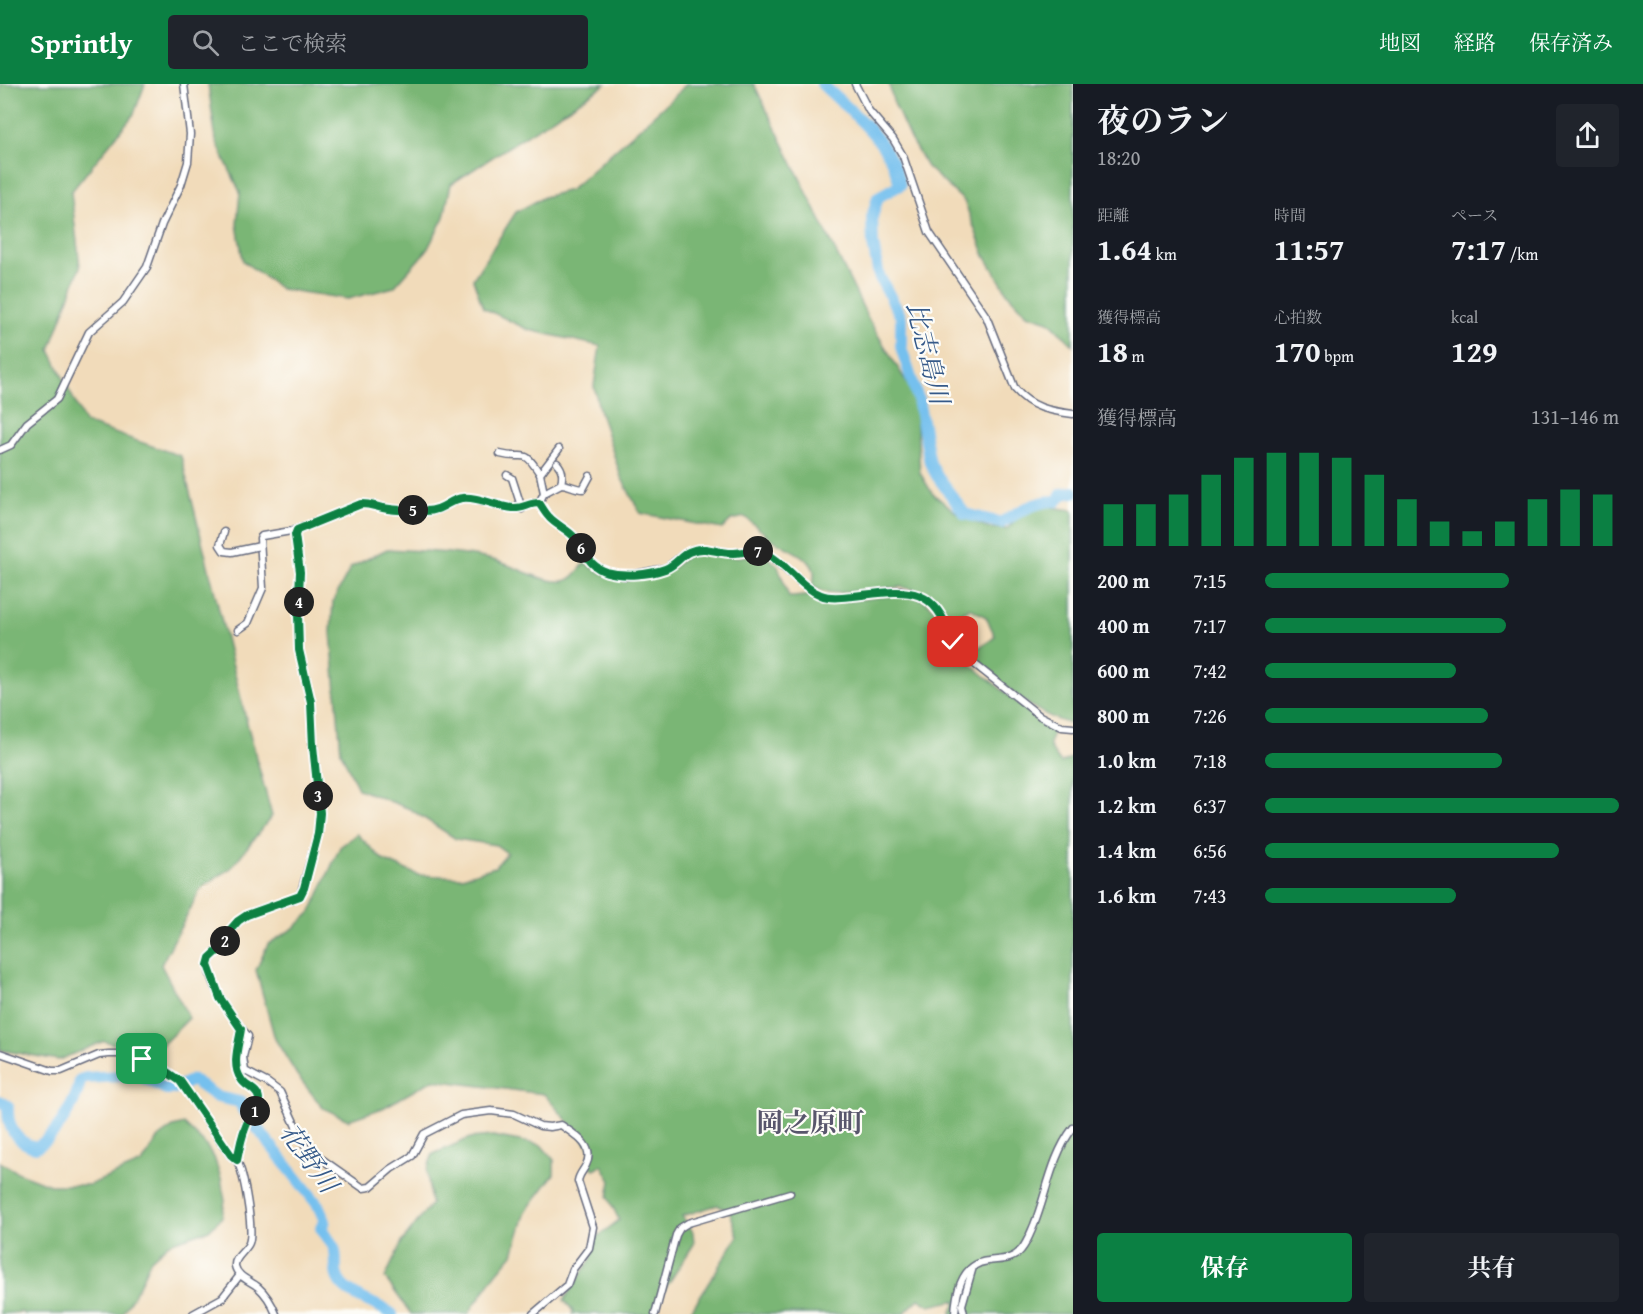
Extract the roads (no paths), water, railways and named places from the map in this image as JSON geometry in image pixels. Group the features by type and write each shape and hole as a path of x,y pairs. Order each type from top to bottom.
{"street":[{"path":"0,450 11,445 27,423 57,399 89,332 123,302 147,267 162,224 181,185 188,162 190,134 184,84"},
{"path":"855,84 869,111 893,139 903,156 929,232 986,316 1015,389 1031,405 1073,414"},
{"path":"540,474 560,449"},
{"path":"500,454 529,457 540,474 544,494"},
{"path":"557,463 562,469 561,484"},
{"path":"507,475 512,478 522,509"},
{"path":"238,630 248,623 263,588 260,546 262,536 297,530 328,519 351,507 370,504 383,508 428,511 444,508 464,497 522,509 539,503 544,494 561,484 567,484 574,489 583,489 590,477"},
{"path":"539,503 549,517 575,537 587,558 595,566 607,572 626,576 666,568 692,550 704,549 730,553 759,551 769,555 803,584 822,596 843,597 901,590 916,594 931,602 940,613 958,651 1040,716 1062,727 1073,728"},
{"path":"297,530 295,535 300,572 299,643 311,702 320,824 300,896 247,915 238,921 222,947 210,958 208,965 220,998 241,1029 248,1035 243,1057 245,1071 280,1092 306,1148 363,1188 370,1187 412,1156 424,1134 460,1115 485,1111 514,1114 540,1126 561,1125 584,1143 589,1150 589,1156 578,1181 593,1227 589,1248 577,1262 567,1285 533,1314"},
{"path":"224,532 220,545 224,551 232,552 260,546"},
{"path":"237,1160 247,1123 258,1104 258,1094 242,1082 237,1069 241,1029"},
{"path":"0,1053 52,1071 61,1071 99,1055 118,1054 154,1063 180,1081 231,1155 237,1160 244,1181 251,1230 249,1244 235,1260 235,1267 240,1275 259,1287 272,1304 276,1314"},
{"path":"954,1314 958,1287 966,1273 987,1261 1008,1259 1018,1254 1025,1245 1044,1201 1057,1153 1073,1128"},
{"path":"655,1314 676,1235 680,1228 711,1215 790,1193"},
{"path":"964,1314 962,1305 973,1267"},
{"path":"193,1314 222,1298 240,1275"}],"waterway":[{"name":"比志島川","path":"822,84 879,141 895,169 900,185 878,197 872,217 873,244 879,276 901,317 901,347 918,399 930,463 937,476 965,514 1001,523 1028,508 1042,502 1057,501 1062,494 1073,492"},
{"name":"花野川","path":"0,1101 8,1106 9,1120 14,1133 23,1142 36,1147 57,1128 75,1098 80,1080 86,1078 138,1075 166,1089 173,1089 193,1080 217,1097 240,1102 243,1110 318,1205 325,1221 321,1228 334,1248 337,1276 342,1285 353,1294 392,1314"}],"district":[{"name":"岡之原町","path":"810,1123"}]}
